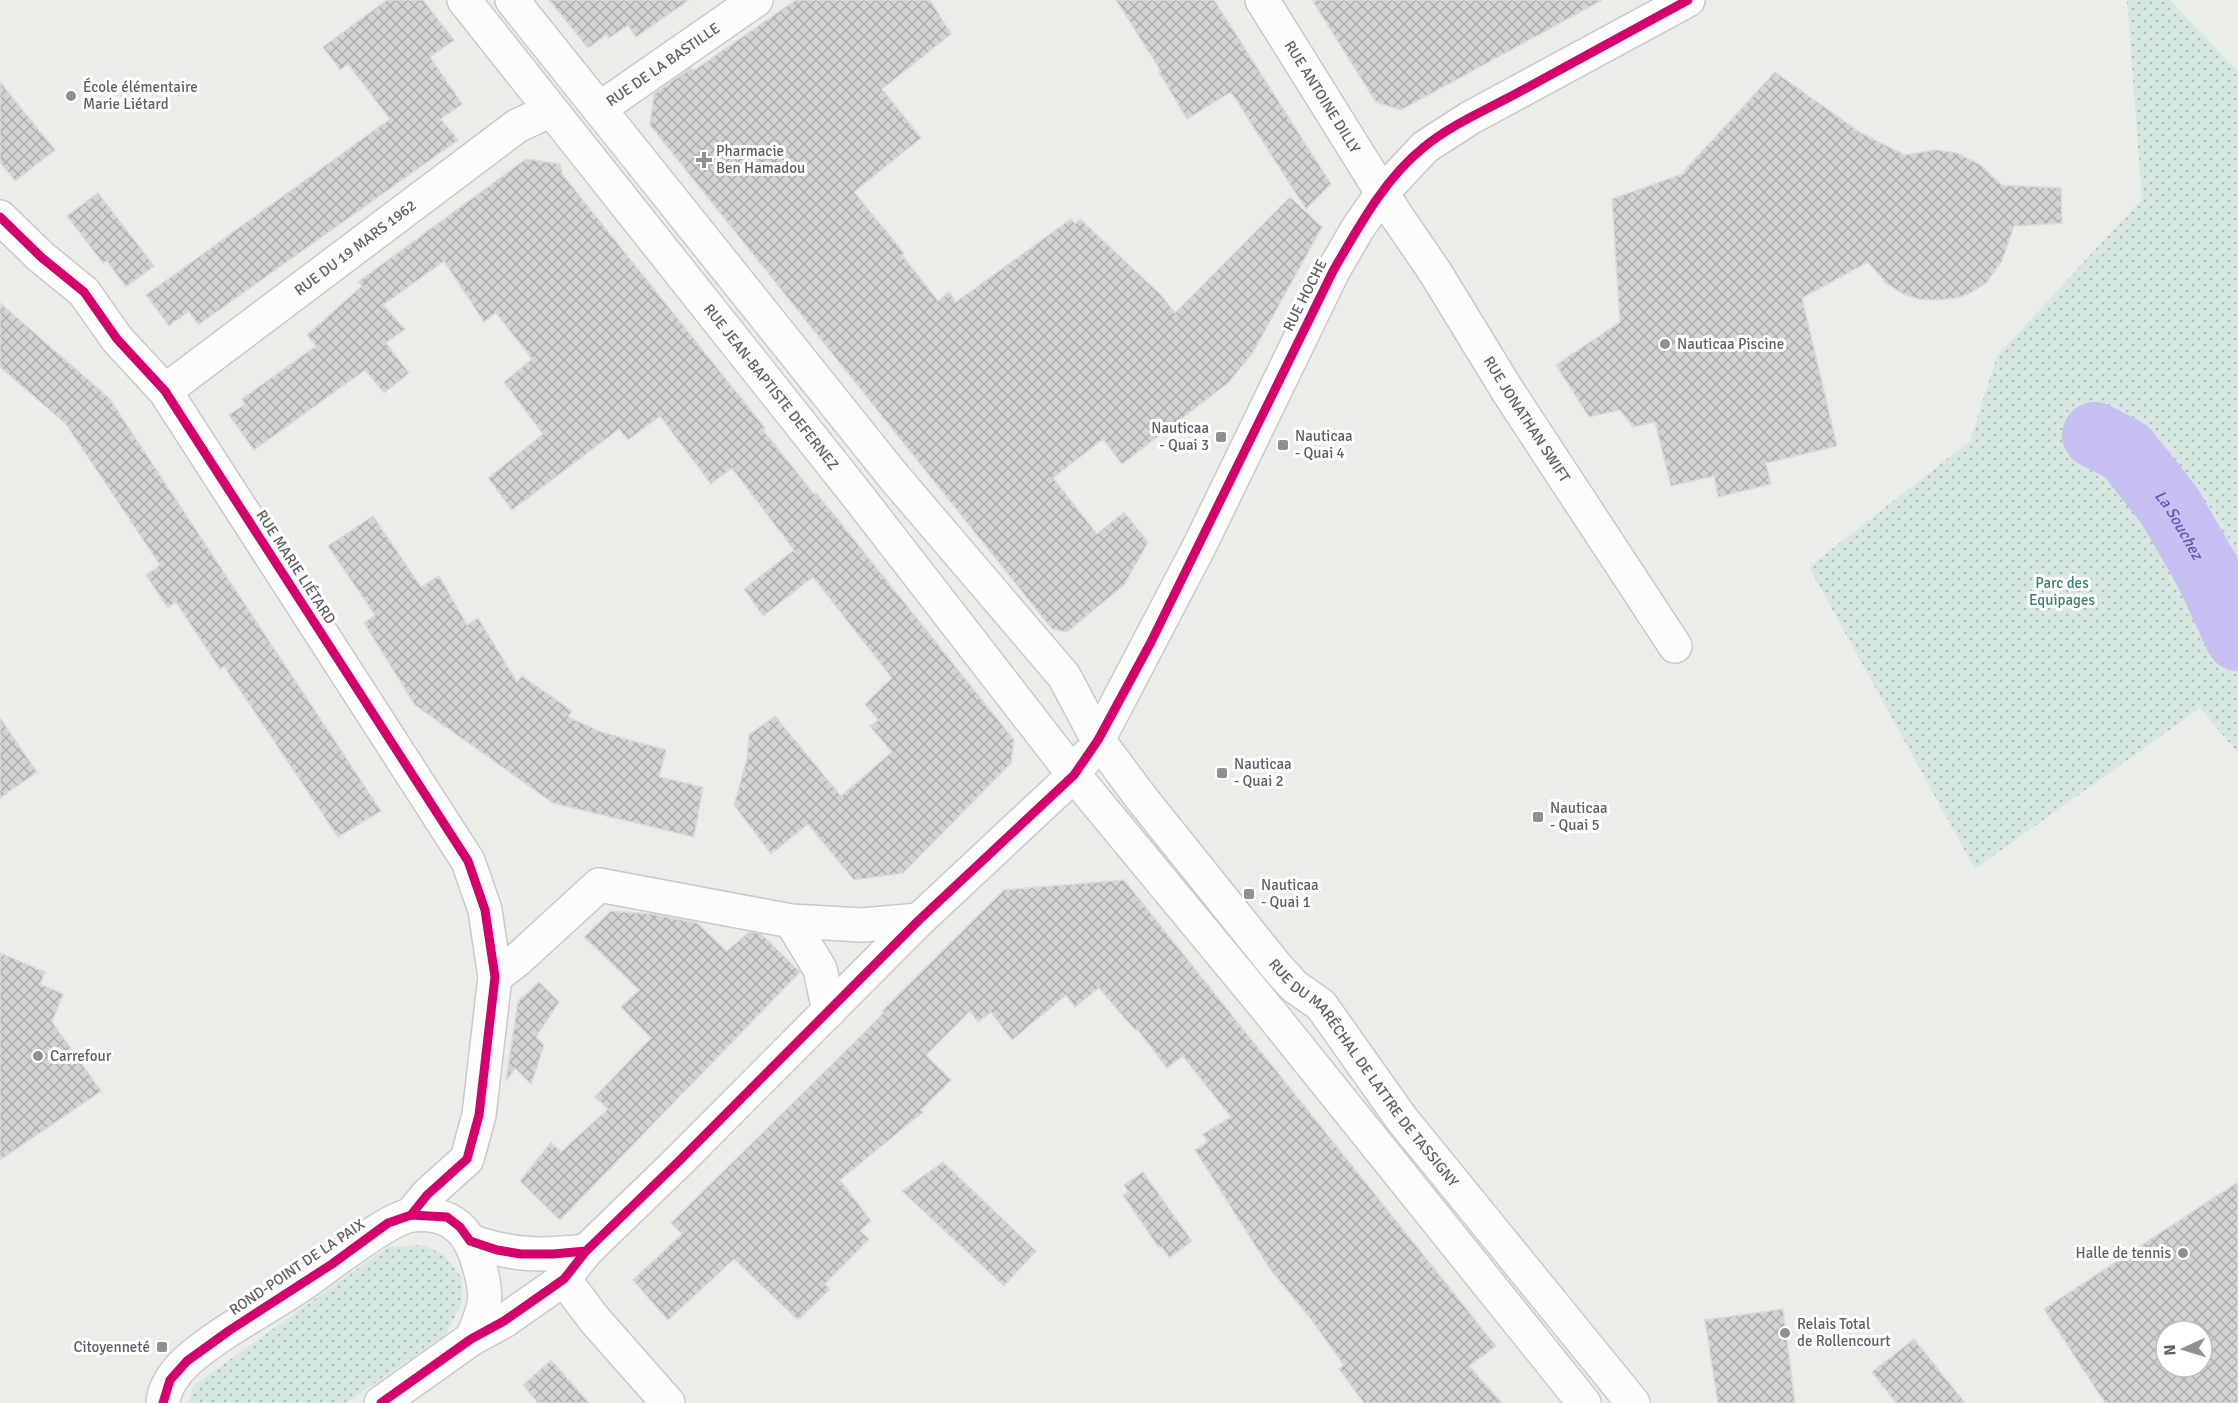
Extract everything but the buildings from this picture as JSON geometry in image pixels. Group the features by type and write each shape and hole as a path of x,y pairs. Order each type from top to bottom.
{"main road":[{"name":"RUE JEAN-BAPTISTE DEFERNEZ","path":"464,0 857,495 1074,775"},
{"path":"512,0 894,477 1064,676 1098,740"},
{"name":"RUE DE LA BASTILLE","path":"599,109 756,0"},
{"name":"RUE ANTOINE DILLY","path":"1262,0 1383,192"},
{"name":"RUE HOCHE","path":"471,1339 504,1321 564,1279 586,1251 919,920 1074,775 1098,740 1200,545 1333,271 1358,228 1404,167 1425,147 1470,118 1688,0"},
{"name":"RUE DU 19 MARS 1962","path":"165,391 517,126 551,110"},
{"name":"RUE JONATHAN SWIFT","path":"1383,192 1509,393 1675,646"},
{"name":"RUE MARIE LIÉTARD","path":"0,218 41,257 84,292 117,339 165,391 468,861 485,910 495,977 479,1115 467,1159 426,1195 411,1215"},
{"name":"RUE DU MARÉCHAL DE LATTRE DE TASSIGNY","path":"1098,740 1276,966 1294,986 1321,1005 1401,1118 1633,1403"},
{"path":"1074,775 1584,1403"},
{"path":"495,977 516,962 599,885 791,921 862,925 919,920"},
{"path":"791,921 820,969 829,1011"},
{"name":"ROND-POINT DE LA PAIX","path":"163,1403 170,1380 187,1361 388,1223 411,1215 447,1217 460,1227 470,1241 483,1277 486,1295 483,1316 471,1339 381,1403"},
{"path":"470,1241 497,1250 521,1254 586,1251"},
{"path":"564,1279 594,1319 668,1403"}],"green space":[{"name":"Parc des Equipages","path":"2127,0 2170,0 2238,72 2238,753 2200,708 1975,869 1809,567 1970,441 1997,356 2142,199"},
{"path":"423,1245 444,1255 462,1278 462,1303 445,1335 346,1403 189,1403 193,1386 388,1247"}],"waterway":[{"name":"La Souchez","path":"2095,435 2126,451 2169,505 2207,571 2238,638"}],"cycle path":[{"path":"381,1403 471,1339 504,1321 564,1279 586,1251 919,920 1074,775 1098,740 1151,642 1333,271 1373,205 1396,174 1424,147 1458,124 1688,0"},
{"path":"0,217 41,257 84,292 117,339 165,391 468,861 485,910 495,977 479,1115 467,1159 427,1195 411,1215"},
{"path":"163,1403 170,1380 187,1361 230,1330 332,1264 388,1223 411,1215 447,1217 460,1227 470,1241 497,1250 521,1254 586,1251"}],"place":[{"name":"École élémentaire Marie Liétard","path":"71,96"},
{"name":"Pharmacie Ben Hamadou","path":"704,160"},
{"name":"Nauticaa Piscine","path":"1665,344"},
{"name":"Nauticaa - Quai 3","path":"1221,437"},
{"name":"Nauticaa - Quai 4","path":"1283,445"},
{"name":"Nauticaa - Quai 2","path":"1222,773"},
{"name":"Nauticaa - Quai 5","path":"1538,817"},
{"name":"Nauticaa - Quai 1","path":"1249,894"},
{"name":"Carrefour","path":"38,1056"},
{"name":"Halle de tennis","path":"2183,1253"},
{"name":"Relais Total de Rollencourt","path":"1785,1333"},
{"name":"Citoyenneté","path":"162,1347"}]}
